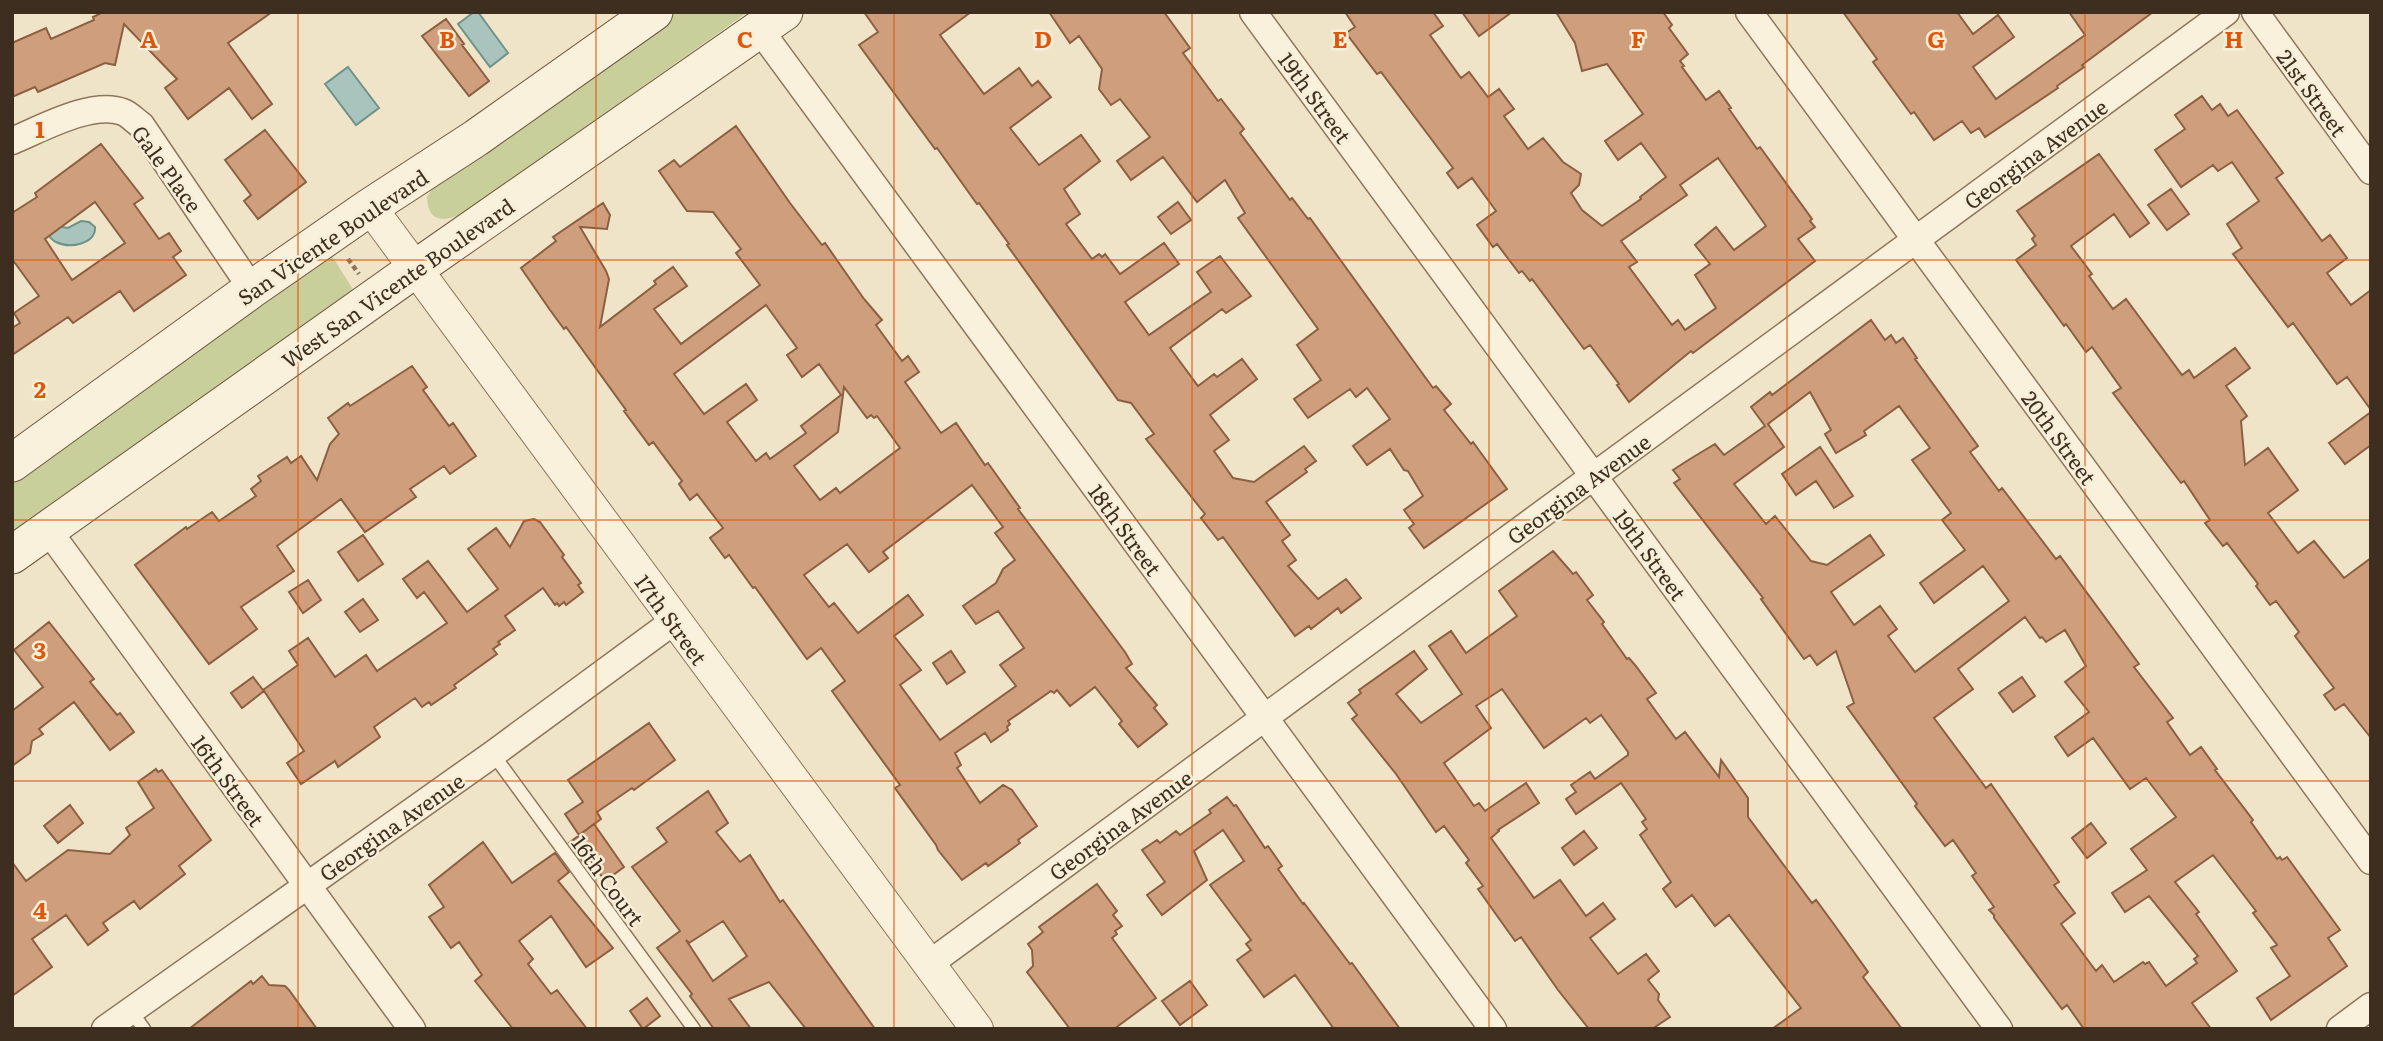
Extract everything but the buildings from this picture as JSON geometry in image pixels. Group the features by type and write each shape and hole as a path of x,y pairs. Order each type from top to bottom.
{"main road":[{"name":"San Vicente Boulevard","path":"12,463 252,289 370,207 477,138 654,12"},
{"name":"West San Vicente Boulevard","path":"12,555 415,269 772,21"}],"street":[{"name":"19th Street","path":"1254,12 1999,1029"},
{"name":"20th Street","path":"1749,12 2371,861"},
{"name":"Georgina Avenue","path":"929,964 2226,12"},
{"name":"21st Street","path":"2255,12 2371,171"},
{"name":"18th Street","path":"772,21 1265,718 1493,1029"},
{"name":"Gale Place","path":"12,141 85,112 106,109 123,112 141,125 252,289"},
{"name":"17th Street","path":"370,207 977,1029"},
{"name":"16th Street","path":"48,530 412,1029"},
{"name":"Georgina Avenue","path":"106,1029 138,1020 307,886 674,621"},
{"path":"2340,1029 2371,1006"}],"lane":[{"name":"16th Court","path":"493,754 694,1029"}],"path":[{"path":"344,253 360,275"}],"green space":[{"path":"676,12 748,12 465,212 445,219 434,216 428,206 427,197 436,183"},
{"path":"332,256 354,291 12,534 12,481"}],"water":[{"path":"478,12 508,53 490,67 458,24"},
{"path":"348,67 379,108 356,125 325,84"},
{"path":"81,221 89,222 95,227 91,238 81,244 62,244 47,234 50,225 68,228"}]}
